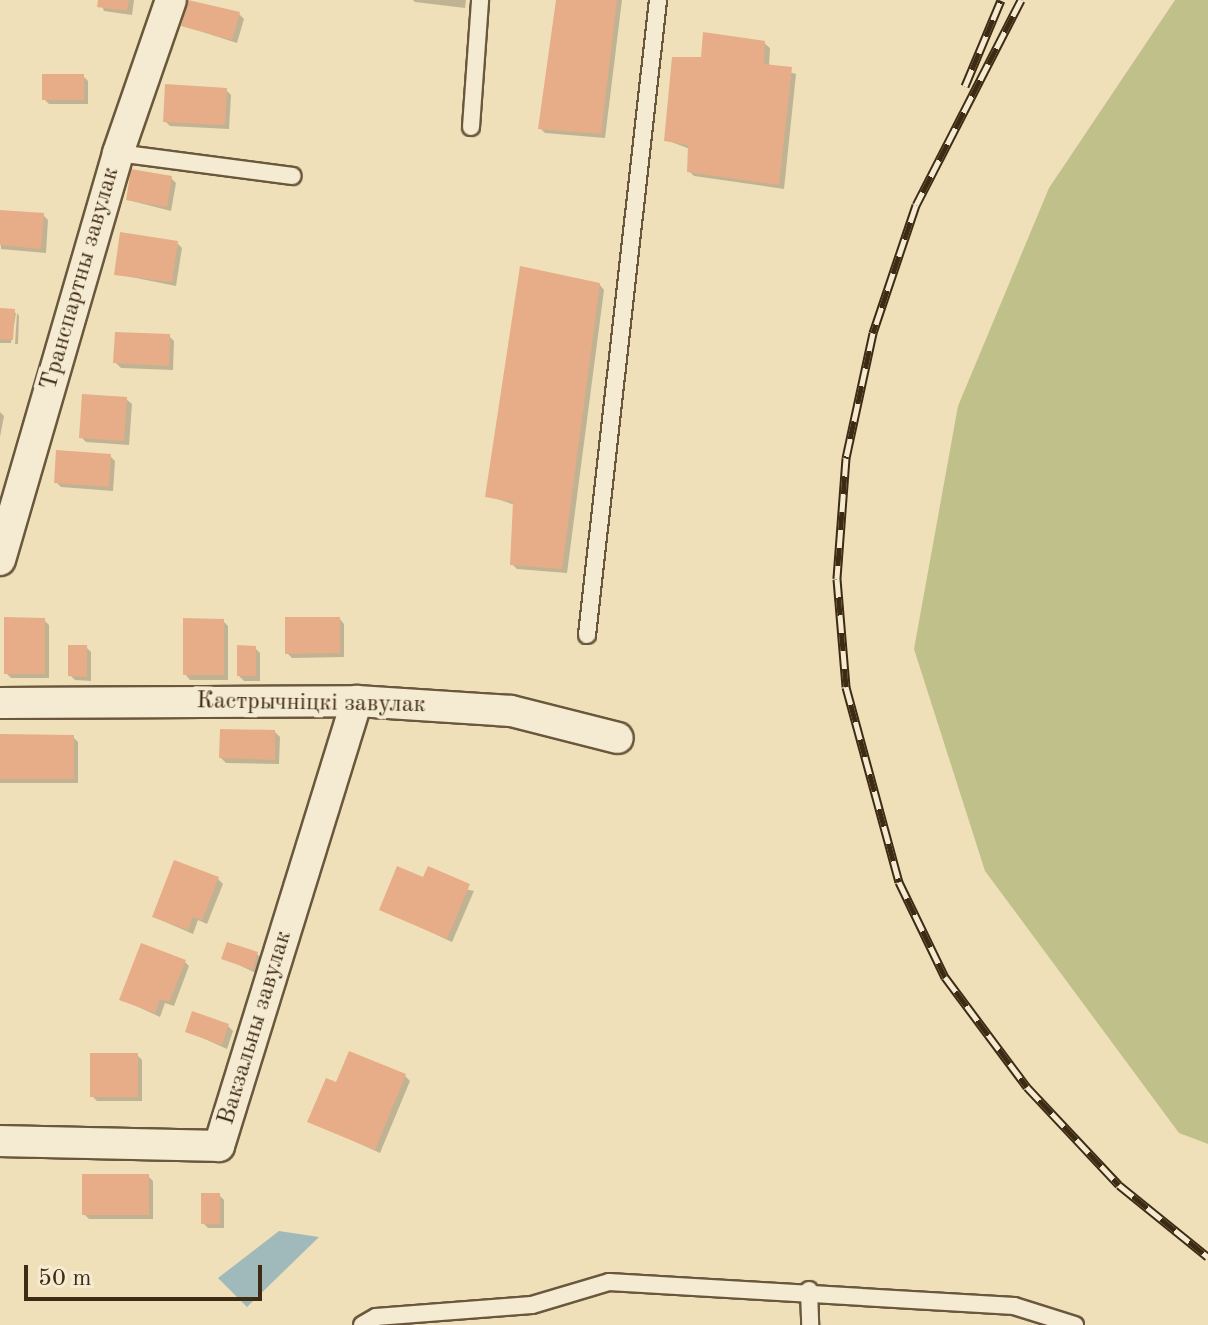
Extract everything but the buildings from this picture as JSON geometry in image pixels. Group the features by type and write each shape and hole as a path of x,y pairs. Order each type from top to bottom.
{"street":[{"name":"Транспартны завулак","path":"0,560 118,153 171,0"},
{"name":"Кастрычніцкі завулак","path":"0,703 357,701 511,711 618,738"},
{"name":"Вакзальны завулак","path":"0,1141 219,1146 357,701"}],"lane":[{"path":"471,127 480,0"},
{"path":"587,635 658,0"},
{"path":"118,153 292,176"},
{"path":"362,1325 376,1317 532,1305 609,1282 809,1290 1014,1306 1075,1325"},
{"path":"809,1290 810,1325"}],"green space":[{"path":"1175,0 1208,0 1208,1144 1179,1133 985,871 914,649 958,406 1049,188"}],"water":[{"path":"279,1231 319,1237 247,1307 218,1278"}],"railway":[{"path":"965,86 1001,0"},
{"path":"1021,0 916,205 873,333 846,458 837,579 846,687 899,882 945,977 1027,1087 1119,1185 1208,1257"}]}
